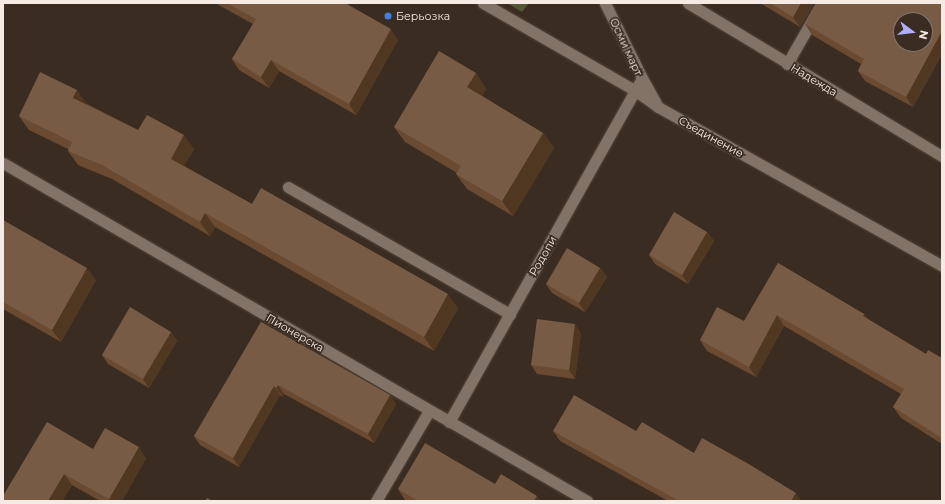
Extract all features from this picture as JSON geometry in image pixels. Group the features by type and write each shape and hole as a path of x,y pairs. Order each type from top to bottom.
{"street":[{"name":"Съединение","path":"483,3 636,91 658,107 942,266"},
{"name":"Осми март","path":"605,3 642,78 636,91"},
{"name":"Надежда","path":"688,3 719,20 787,64 942,156"},
{"path":"787,64 822,3"},
{"path":"642,78 658,107"},
{"name":"Родопи","path":"449,422 636,91"},
{"name":"Пионерска","path":"3,164 429,411 588,501"},
{"path":"288,187 510,314"},
{"path":"376,501 429,411"}],"green space":[{"path":"507,3 529,3 522,12"}],"building":[{"path":"227,3 345,3 391,29 349,104 271,60 261,77 232,59 256,19"},
{"path":"770,3 801,3 793,17"},
{"path":"817,3 942,3 942,31 933,48 933,12 893,12 893,52 931,52 906,97 858,71 864,59 805,24"},
{"path":"439,51 476,73 467,87 543,133 502,201 456,174 461,166 394,127"},
{"path":"40,72 77,90 73,98 138,130 147,115 184,135 171,159 252,204 261,188 448,294 424,337 205,213 200,222 102,165 68,151 72,142 19,116"},
{"path":"674,212 707,232 682,275 649,255"},
{"path":"3,220 87,268 52,330 3,302"},
{"path":"567,248 600,268 579,303 546,284"},
{"path":"778,263 864,314 863,316 926,354 928,350 942,358 942,438 893,407 904,389 777,315 749,367 700,340 717,307 744,321"},
{"path":"130,307 171,332 143,379 102,355"},
{"path":"537,319 575,324 569,370 531,365"},
{"path":"261,322 390,395 368,434 278,385 276,388 274,386 233,458 194,436"},
{"path":"574,395 636,431 642,422 694,453 702,438 796,493 791,501 679,501 553,431"},
{"path":"47,422 93,449 105,428 139,447 109,499 64,474 48,501 3,501 3,496"},
{"path":"425,443 495,484 501,474 537,496 534,501 418,501 398,489"},
{"path":"207,498 213,501 205,501"}],"place":[{"name":"Берьозка","path":"388,16"}]}
